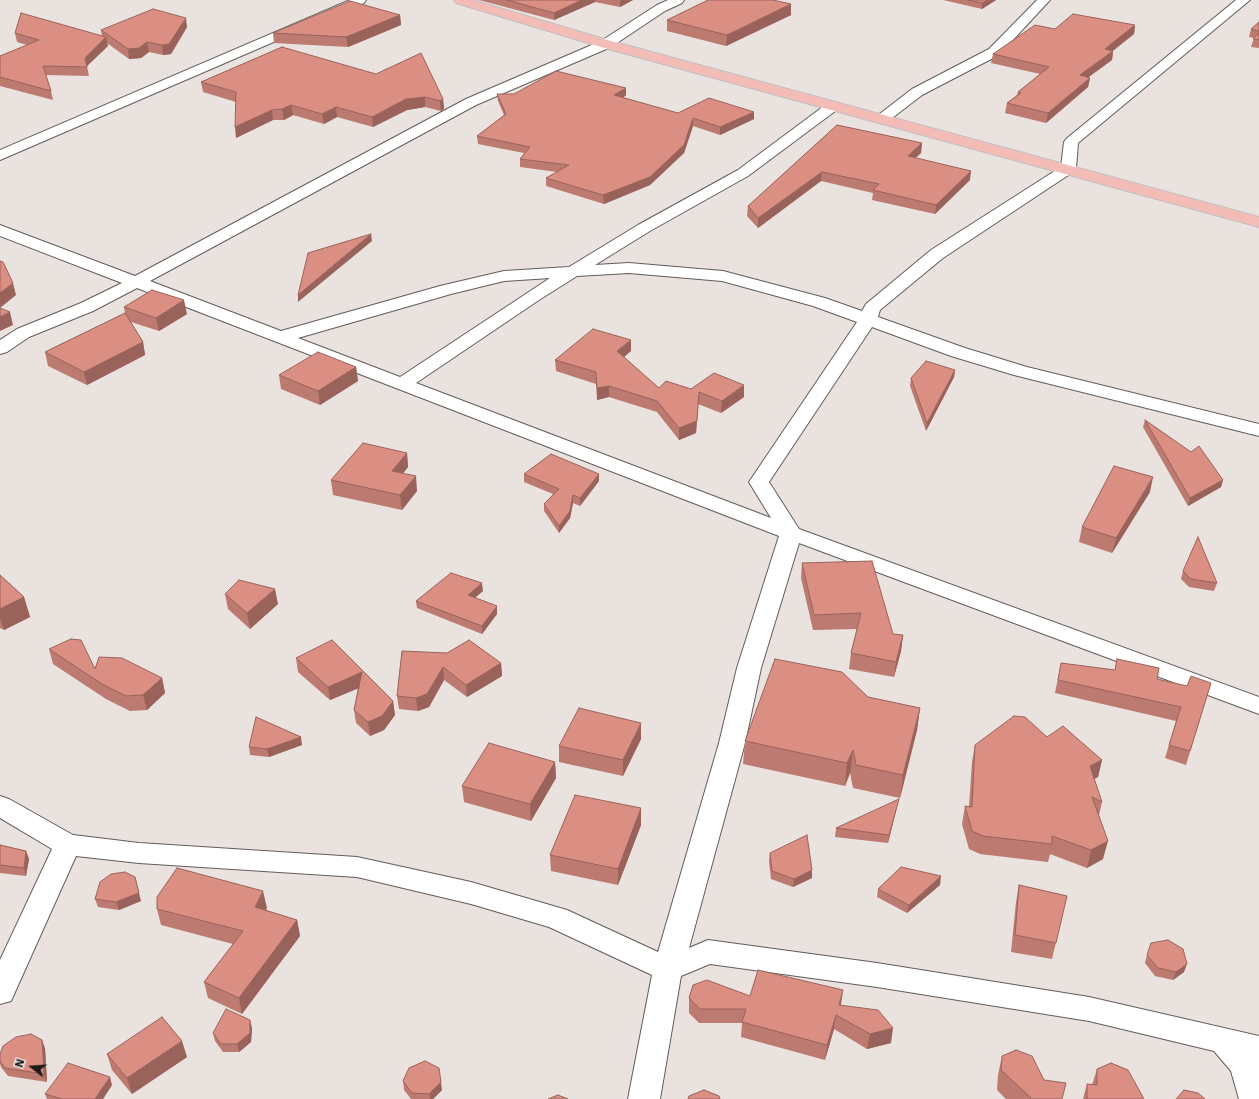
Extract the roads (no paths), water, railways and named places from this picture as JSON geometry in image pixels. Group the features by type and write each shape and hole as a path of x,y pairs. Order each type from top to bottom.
{"highway":[{"path":"460,0 606,44 1259,222"}],"street":[{"path":"0,155 360,0"},
{"path":"0,348 23,333 87,307 136,282 471,102 606,44 661,8 678,0"},
{"path":"882,119 916,92 994,52 1044,0"},
{"path":"644,1099 668,969 732,743 749,668 791,533 759,482 868,319 872,308 937,254 1068,169 1071,142 1244,0"},
{"path":"402,384 533,296 644,228 743,173 833,106"},
{"path":"0,230 791,533 1259,706"},
{"path":"281,337 446,290 504,276 629,268 723,276 818,302 958,352 1021,371 1259,430"},
{"path":"0,806 68,845 147,854 357,867 471,893 557,918 668,969 708,952 876,975 1089,1009 1259,1049"},
{"path":"0,992 68,845"},
{"path":"1223,1040 1245,1065 1255,1099"}]}
